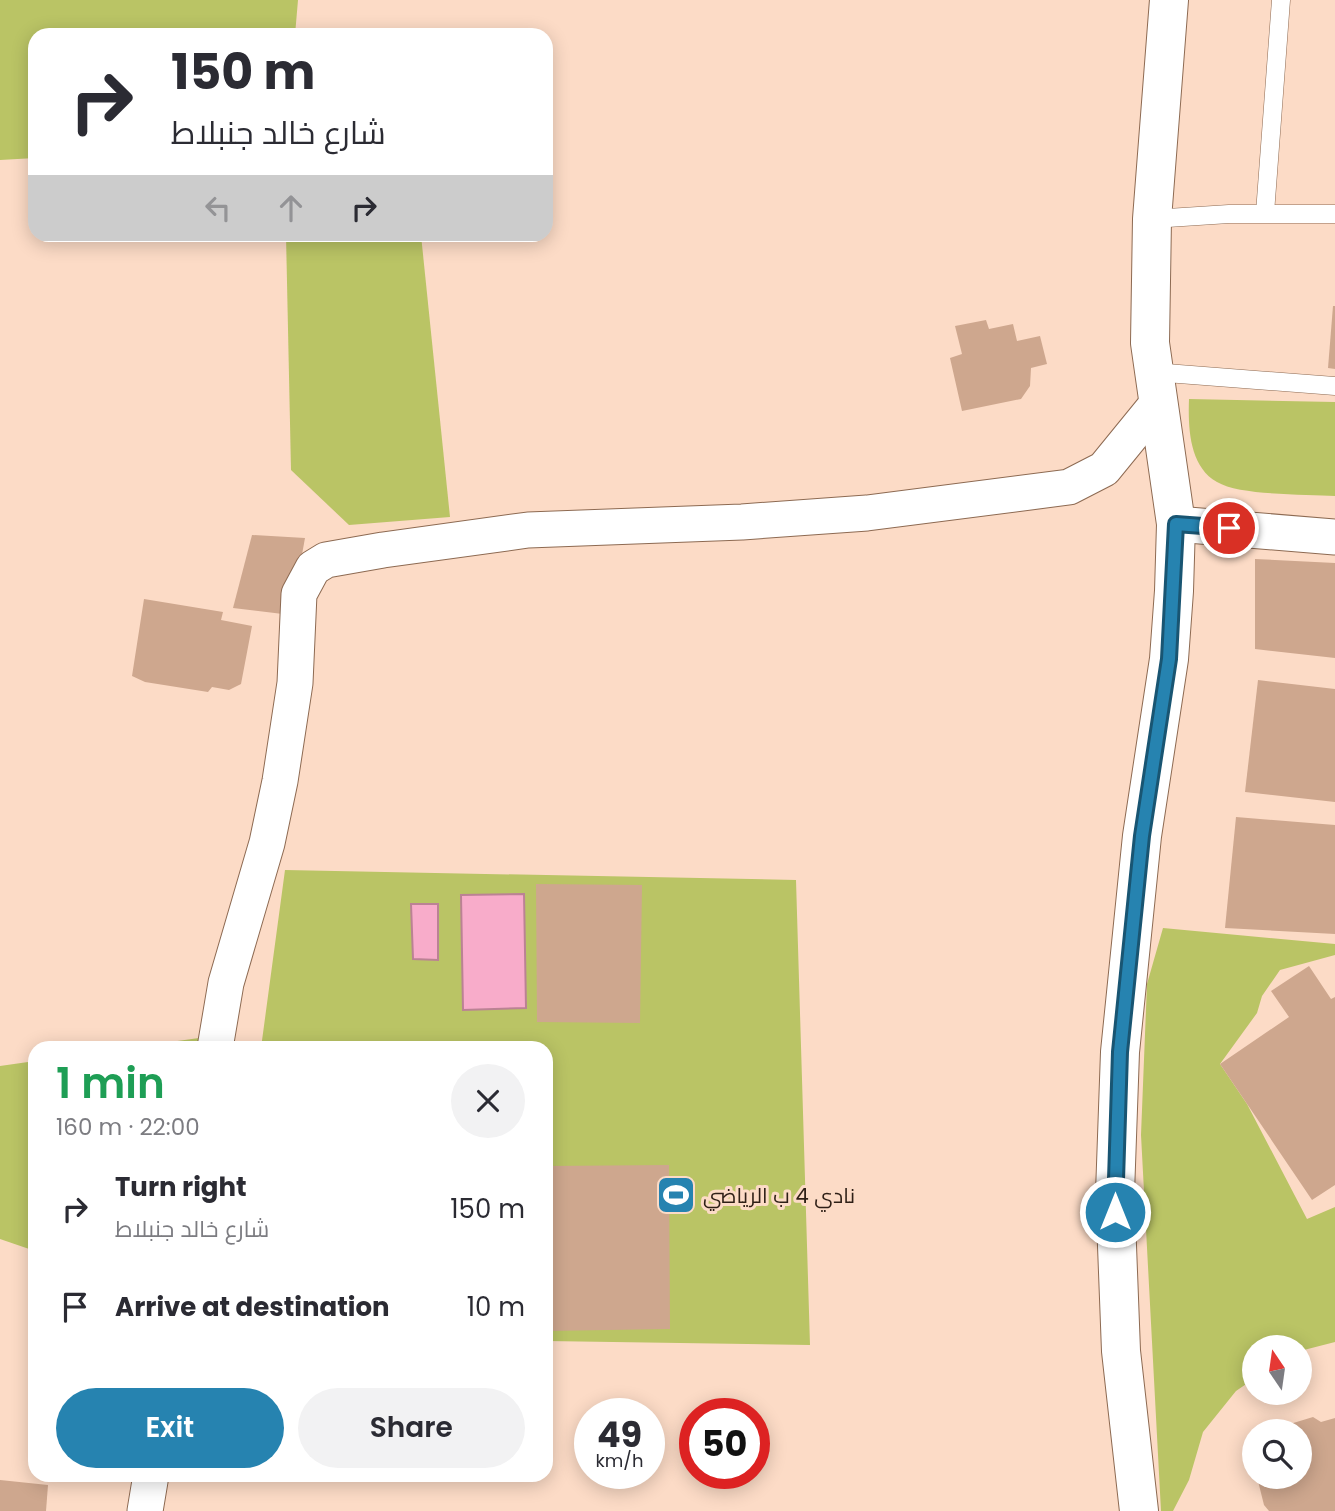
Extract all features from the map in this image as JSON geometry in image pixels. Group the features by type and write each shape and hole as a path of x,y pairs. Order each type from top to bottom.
{"main road":[{"path":"1139,1511 1121,1351 1116,1250 1116,1136 1120,1052 1142,836 1169,659 1176,524 1150,343 1153,219 1169,0"}],"street":[{"path":"216,1041 226,983 267,843 281,781 295,683 299,594 313,568 326,559 528,530 742,522 867,513 1069,487 1104,470 1155,388"},
{"path":"1176,524 1335,537"},
{"path":"145,1511 150,1482"}],"lane":[{"path":"1265,213 1281,0"},
{"path":"1153,219 1265,213 1335,214"},
{"path":"1155,388 1335,386"}],"green space":[{"path":"0,0 298,0 296,28 28,28 28,158 0,160"},
{"path":"286,242 422,242 450,517 349,525 291,470"},
{"path":"1189,399 1335,402 1335,496 1257,492 1228,487 1217,482 1201,466 1192,445"},
{"name":"نادي 4 ب الرياضي","path":"285,870 796,880 810,1345 553,1341 553,1041 262,1041"},
{"path":"1163,928 1335,944 1335,955 1280,970 1262,996 1257,1013 1220,1064 1247,1104 1307,1219 1335,1207 1335,1342 1312,1348 1312,1335 1242,1335 1242,1387 1203,1432 1189,1480 1173,1511 1161,1511 1141,1135 1147,984"},
{"path":"199,1038 198,1041 177,1041"},
{"path":"28,1062 28,1249 0,1239 0,1066"}],"shaded area":[{"path":"524,894 526,1008 463,1010 461,895"},
{"path":"411,904 438,904 438,960 413,959"}],"building":[{"path":"1335,306 1335,369 1328,368"},
{"path":"986,320 989,329 1013,324 1017,341 1040,336 1047,364 1031,368 1030,386 1021,399 962,411 950,358 962,354 955,326"},
{"path":"252,535 305,538 291,615 233,608"},
{"path":"1255,559 1335,563 1335,658 1255,649"},
{"path":"144,599 223,612 221,620 252,626 241,684 229,690 212,687 208,692 145,682 132,676"},
{"path":"1258,680 1335,689 1335,802 1245,792"},
{"path":"1236,817 1335,825 1335,934 1225,928"},
{"path":"536,884 642,885 640,1023 537,1022"},
{"path":"1309,966 1331,999 1335,997 1335,1185 1312,1200 1220,1064 1289,1017 1271,991"},
{"path":"669,1165 670,1329 553,1331 553,1166"},
{"path":"1313,1417 1321,1422 1335,1418 1335,1511 1269,1511 1264,1505 1260,1489 1312,1489 1312,1419 1306,1419"},
{"path":"0,1480 48,1485 46,1511 0,1511"}],"place":[{"name":"نادي 4 ب الرياضي","path":"676,1195"}],"route":[{"path":"1115,1212 1120,1052 1142,836 1169,659 1176,524 1229,528"}]}
